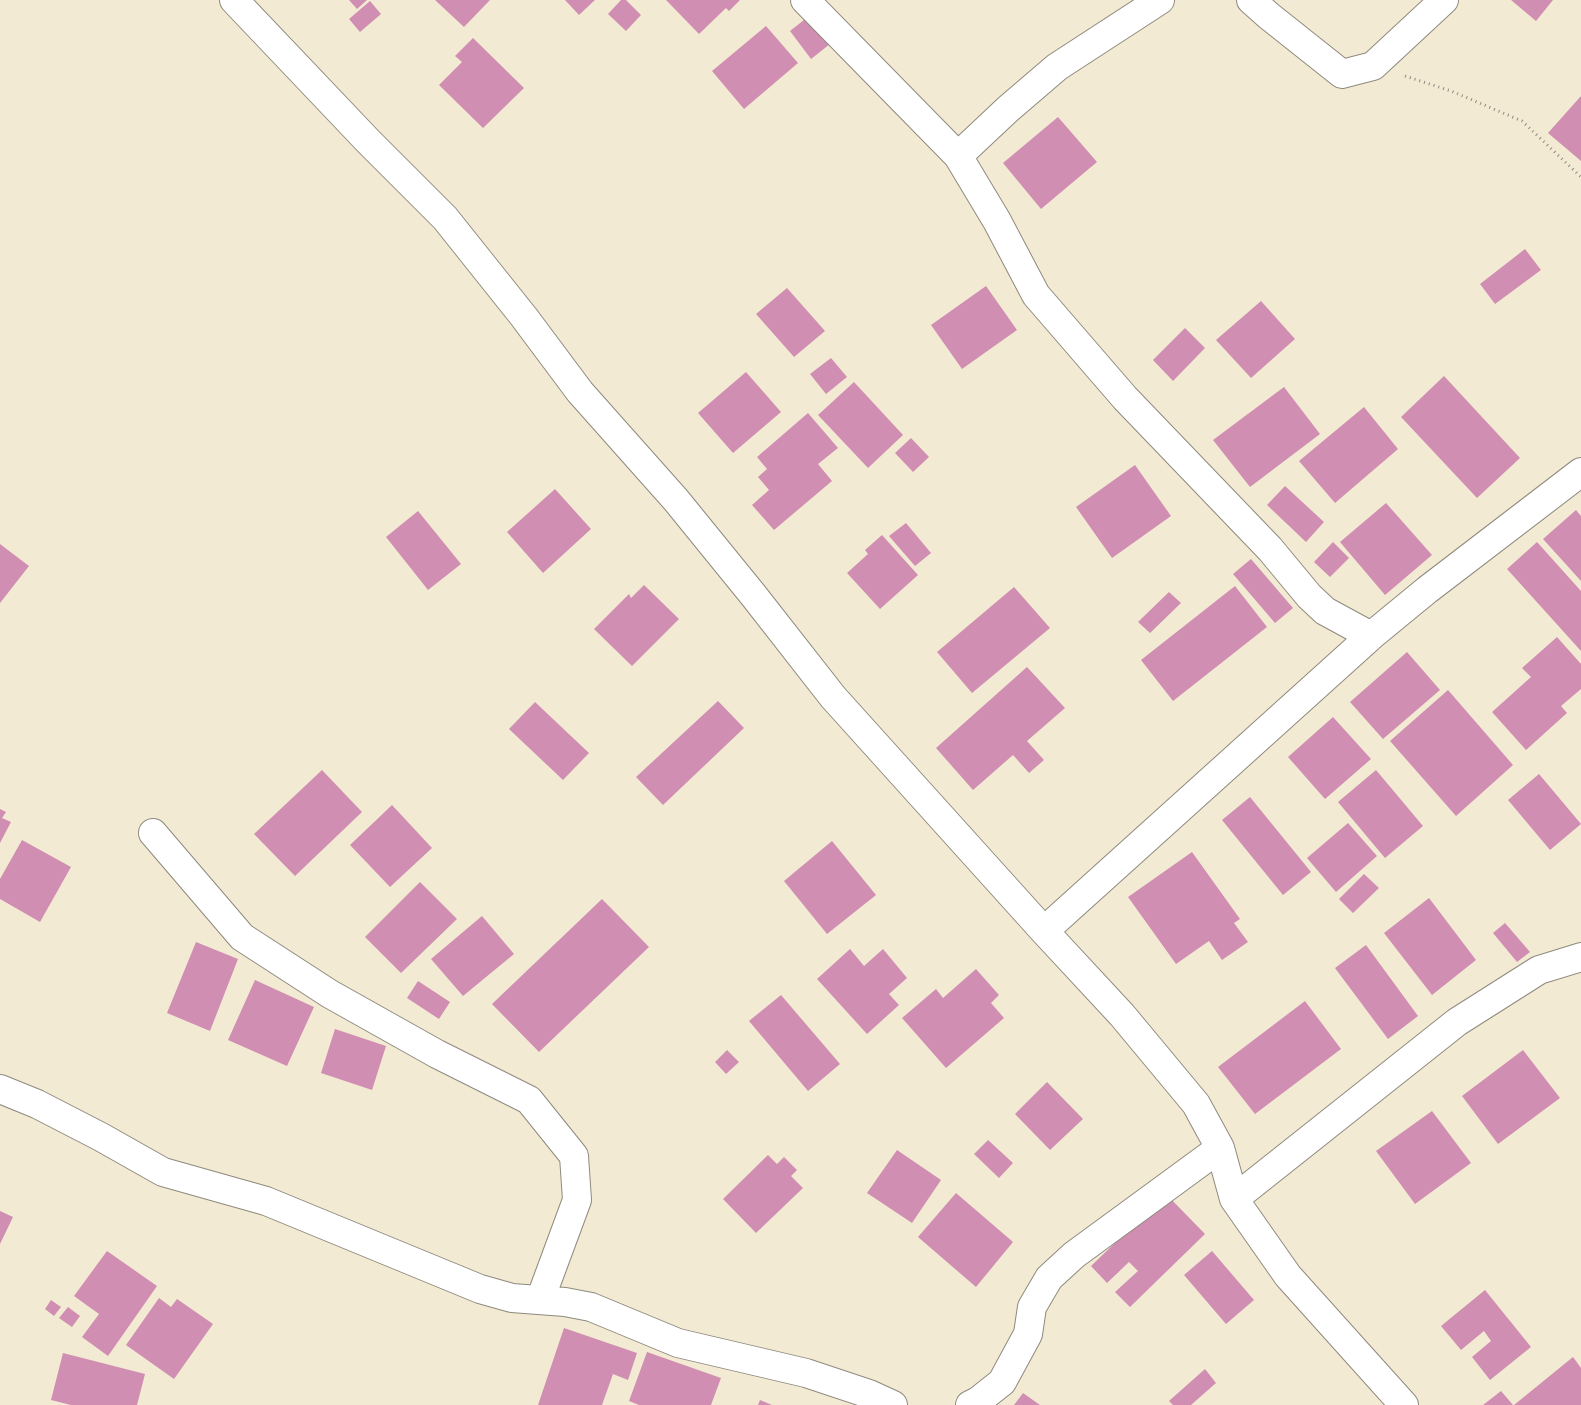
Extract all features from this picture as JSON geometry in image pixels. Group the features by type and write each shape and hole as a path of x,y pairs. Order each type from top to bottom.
{"street":[{"path":"805,0 958,156 997,222 1036,295 1125,398 1270,549 1309,596 1325,611 1371,636"},
{"path":"958,156 1008,109 1057,68 1160,0"},
{"path":"1251,0 1342,74 1373,66 1444,0"},
{"path":"238,2 368,141 445,218 524,317 580,392 676,500 834,697 1122,1015 1196,1104 1220,1148 1234,1199 1288,1276 1404,1405"},
{"path":"1044,931 1259,750 1355,662 1371,636 1426,590 1581,472"},
{"path":"153,833 242,937 330,994 437,1054 529,1100 574,1156 577,1200 540,1300"},
{"path":"1234,1199 1457,1022 1539,970 1581,957"},
{"path":"0,1090 37,1104 101,1136 163,1172 266,1201 480,1289 512,1298 592,1307 678,1344 806,1373 869,1394 893,1405"},
{"path":"970,1405 1002,1382 1028,1334 1032,1307 1049,1278 1074,1255 1220,1148"}],"path":[{"path":"1373,66 1451,91 1522,120 1581,177"}],"building":[{"path":"349,0 367,0 357,9"},
{"path":"435,0 490,0 464,27"},
{"path":"565,0 595,0 579,15"},
{"path":"621,0 626,0 641,15 626,31 608,14"},
{"path":"666,0 740,0 729,11 726,8 699,34"},
{"path":"1511,0 1553,0 1536,21"},
{"path":"370,1 381,14 360,32 349,19"},
{"path":"809,16 830,44 811,59 790,31"},
{"path":"766,26 798,63 744,109 712,71"},
{"path":"473,38 524,88 483,128 439,85 462,62 455,56"},
{"path":"1581,96 1581,161 1548,133"},
{"path":"1058,117 1097,162 1041,209 1003,163"},
{"path":"1525,249 1541,270 1495,304 1480,284"},
{"path":"986,286 1017,330 962,369 931,325"},
{"path":"787,288 825,331 794,357 756,314"},
{"path":"1261,301 1295,339 1251,378 1216,340"},
{"path":"1185,328 1205,348 1173,381 1153,360"},
{"path":"831,358 847,377 826,394 810,374"},
{"path":"746,372 781,412 733,453 698,413"},
{"path":"1444,376 1520,458 1477,498 1401,417"},
{"path":"854,382 903,435 868,468 818,415"},
{"path":"1284,387 1320,434 1250,487 1213,440"},
{"path":"1364,407 1398,449 1335,503 1299,461"},
{"path":"808,413 838,448 818,464 832,481 774,530 752,505 769,490 758,477 767,469 757,457"},
{"path":"911,438 929,457 913,472 895,453"},
{"path":"1135,465 1171,516 1112,558 1076,507"},
{"path":"1285,486 1324,522 1306,542 1267,505"},
{"path":"555,489 591,529 543,573 507,532"},
{"path":"1386,503 1432,555 1385,595 1340,542"},
{"path":"1576,510 1581,516 1581,581 1543,539"},
{"path":"418,511 461,564 428,590 386,537"},
{"path":"906,523 931,553 915,566 889,536"},
{"path":"882,535 918,575 880,609 847,573 868,554 865,550"},
{"path":"1333,542 1349,558 1330,577 1314,562"},
{"path":"1537,542 1581,591 1581,651 1507,569"},
{"path":"0,544 29,566 0,603"},
{"path":"1251,559 1293,608 1275,623 1233,574"},
{"path":"644,585 679,619 632,666 594,629 629,594 631,598"},
{"path":"1235,586 1267,627 1173,701 1141,660"},
{"path":"1014,587 1050,628 972,693 937,652"},
{"path":"1169,592 1181,603 1150,633 1138,622"},
{"path":"1557,637 1581,664 1581,689 1561,706 1567,713 1526,750 1492,712 1531,677 1522,668"},
{"path":"1407,652 1440,690 1383,739 1350,702"},
{"path":"1027,667 1065,708 1027,741 1044,760 1029,773 1013,755 973,790 936,748"},
{"path":"1448,690 1513,765 1456,816 1390,741"},
{"path":"718,701 744,728 663,805 636,777"},
{"path":"535,702 589,753 563,780 509,729"},
{"path":"1333,717 1371,759 1325,799 1288,757"},
{"path":"322,770 362,812 295,876 254,834"},
{"path":"1376,770 1423,826 1385,858 1338,802"},
{"path":"1539,774 1581,824 1550,850 1508,800"},
{"path":"1250,797 1311,872 1283,895 1222,820"},
{"path":"392,805 432,848 390,887 350,845"},
{"path":"0,809 6,812 2,818 11,822 0,843"},
{"path":"1348,823 1377,856 1336,892 1307,858"},
{"path":"22,840 71,867 40,922 0,899 0,879"},
{"path":"832,841 876,895 827,934 784,881"},
{"path":"1192,852 1240,919 1234,923 1248,942 1222,960 1209,941 1176,964 1128,897"},
{"path":"1364,874 1379,888 1353,913 1339,899"},
{"path":"420,882 457,919 401,973 365,937"},
{"path":"1429,898 1476,960 1432,995 1384,933"},
{"path":"602,899 649,947 539,1052 492,1004"},
{"path":"482,916 514,954 463,996 431,959"},
{"path":"1505,923 1530,952 1517,962 1493,933"},
{"path":"196,942 238,959 210,1031 167,1013"},
{"path":"1366,945 1418,1016 1388,1039 1335,968"},
{"path":"850,949 864,966 883,949 907,978 889,994 899,1005 867,1034 817,979"},
{"path":"976,969 999,995 991,1003 1004,1018 946,1068 902,1018 936,989 943,998"},
{"path":"255,980 314,1007 287,1066 228,1040"},
{"path":"418,981 450,1002 439,1019 407,998"},
{"path":"781,995 840,1064 808,1091 749,1021"},
{"path":"1305,1001 1341,1049 1255,1114 1218,1067"},
{"path":"335,1029 386,1046 372,1090 321,1073"},
{"path":"727,1050 739,1062 726,1074 715,1062"},
{"path":"1523,1050 1560,1098 1498,1144 1462,1096"},
{"path":"1047,1082 1083,1119 1050,1150 1015,1114"},
{"path":"1432,1111 1471,1163 1415,1204 1376,1151"},
{"path":"988,1140 1013,1163 999,1178 974,1154"},
{"path":"897,1150 941,1180 912,1223 867,1193"},
{"path":"768,1155 777,1164 784,1157 797,1170 791,1176 803,1188 756,1233 723,1199"},
{"path":"956,1193 1013,1242 976,1287 918,1237"},
{"path":"1166,1194 1205,1234 1130,1307 1115,1292 1138,1271 1129,1262 1107,1283 1091,1266"},
{"path":"0,1211 13,1217 0,1244"},
{"path":"107,1251 157,1286 108,1356 82,1337 99,1314 74,1296"},
{"path":"1212,1251 1254,1300 1226,1324 1184,1275"},
{"path":"1485,1290 1531,1347 1490,1380 1472,1357 1491,1341 1484,1331 1461,1350 1441,1326"},
{"path":"159,1298 171,1307 177,1299 213,1324 174,1379 126,1345"},
{"path":"51,1300 61,1307 54,1316 45,1309"},
{"path":"68,1307 80,1316 72,1327 59,1318"},
{"path":"564,1328 637,1353 628,1380 613,1374 602,1405 538,1405"},
{"path":"647,1352 721,1378 711,1405 639,1405 629,1401"},
{"path":"63,1353 145,1374 137,1405 71,1405 51,1400"},
{"path":"1573,1357 1581,1368 1581,1405 1514,1405"},
{"path":"1205,1369 1216,1383 1191,1405 1173,1405 1169,1401"},
{"path":"1501,1391 1513,1405 1483,1405"},
{"path":"1023,1393 1040,1405 1014,1405"},
{"path":"760,1400 772,1405 758,1405"}]}
